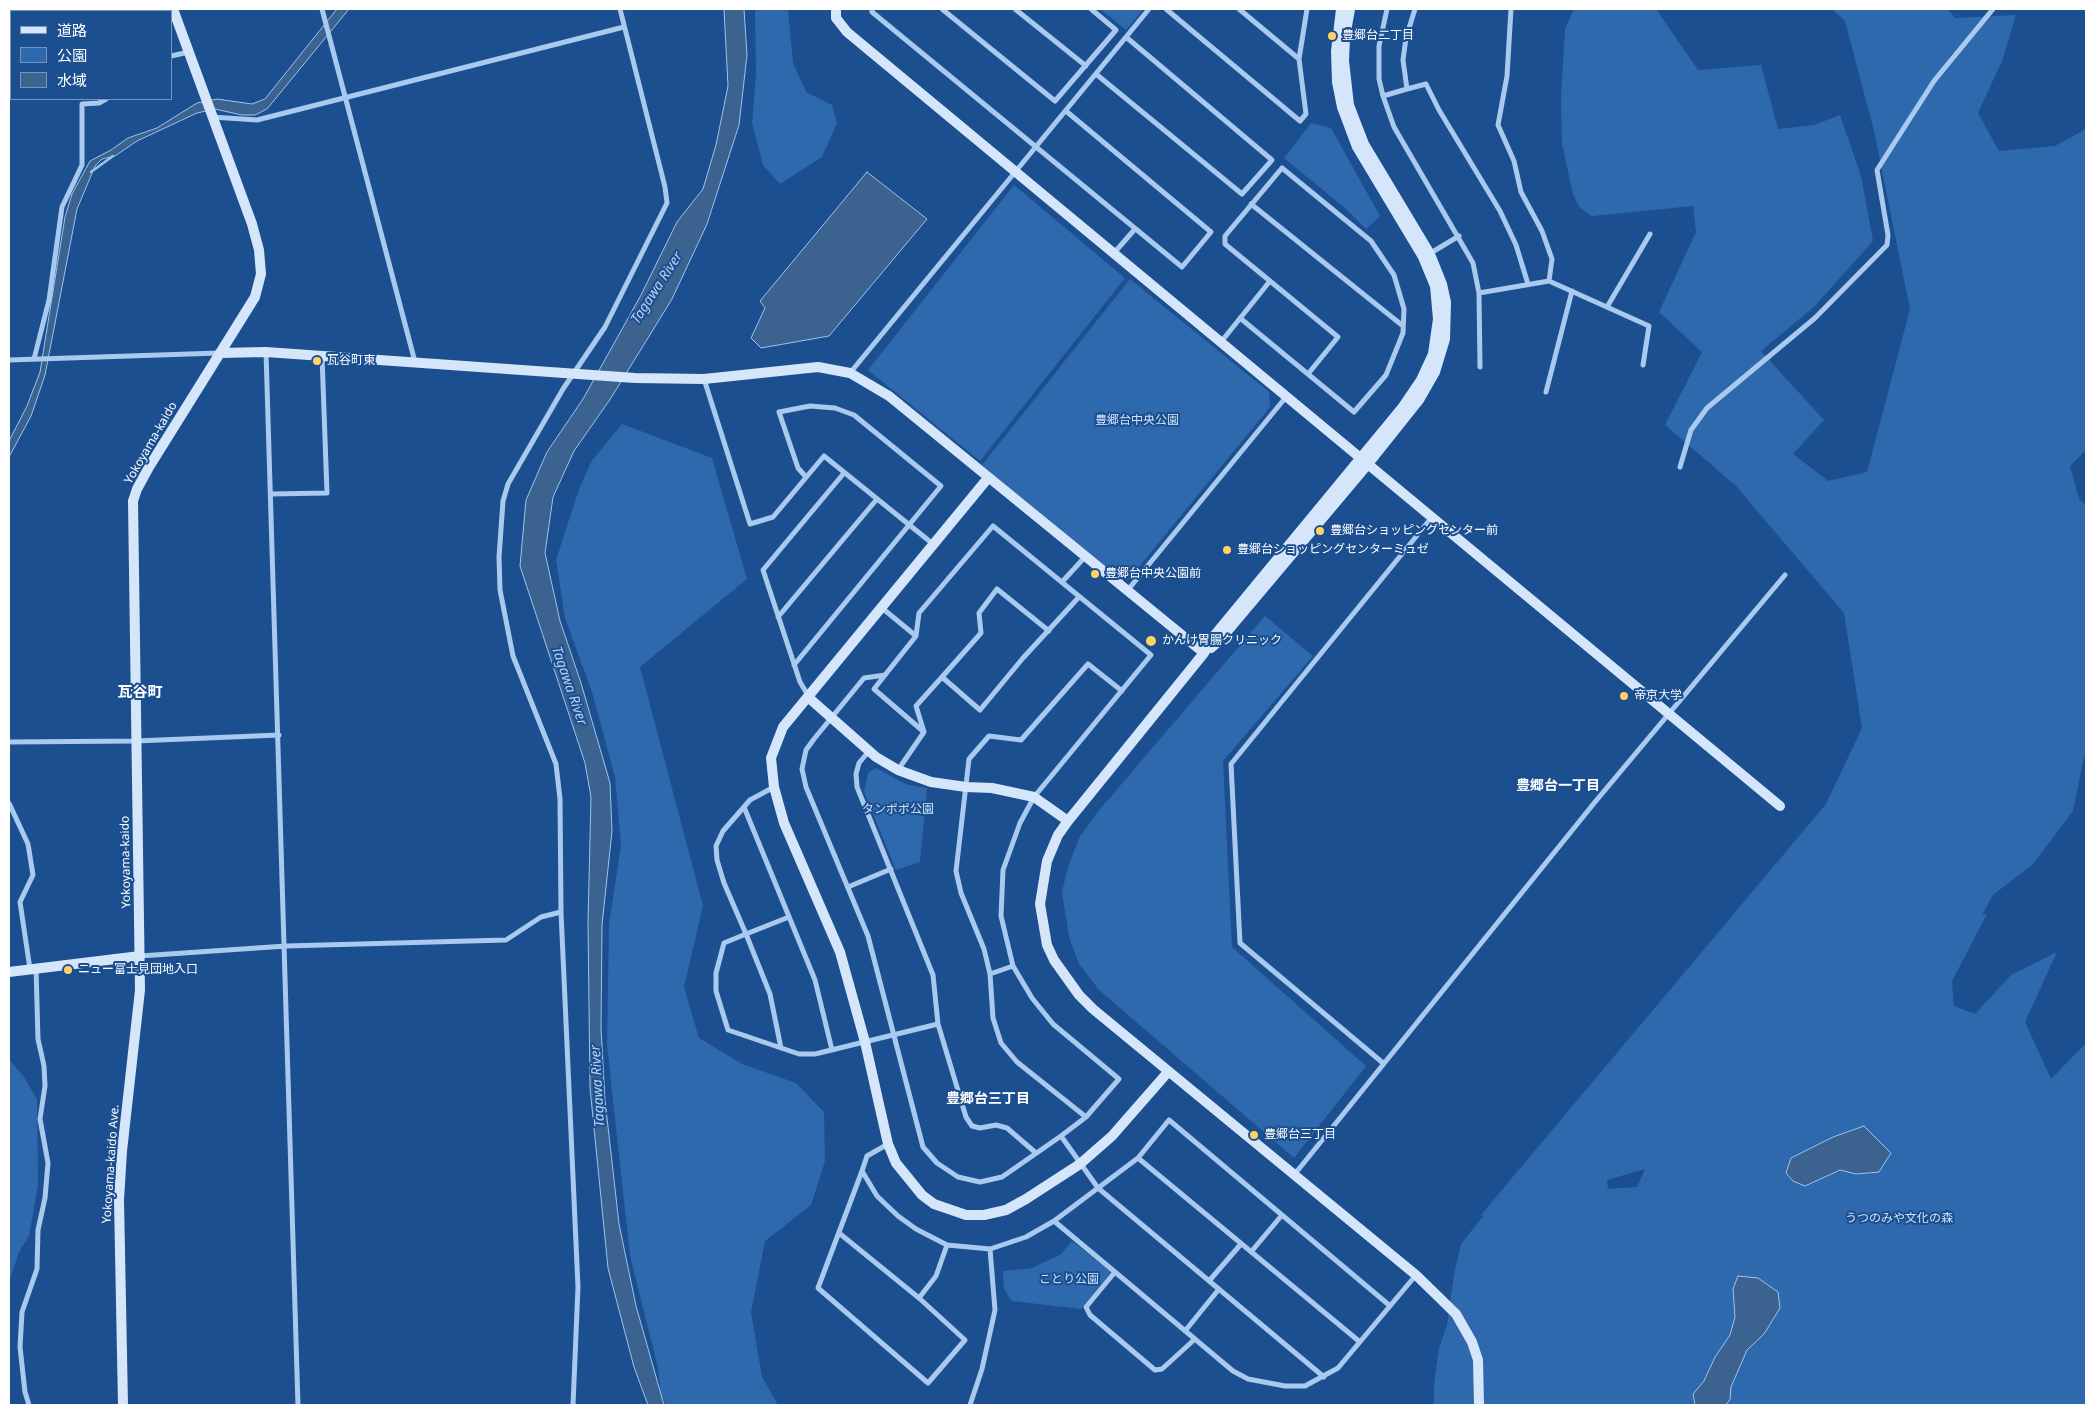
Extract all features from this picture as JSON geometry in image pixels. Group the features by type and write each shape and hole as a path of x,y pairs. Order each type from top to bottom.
{"street":[{"name":"Yokoyama-kaido","path":"140,956 133,502 137,489 149,467 255,297 261,274 261,260 252,224 173,9"},
{"path":"322,9 415,362"},
{"path":"573,1405 578,1287 560,912 561,836 556,764 513,656 500,590 499,557 503,502 508,484 605,327 667,204 665,187 620,9"},
{"path":"836,9 836,18 847,32 1780,806"},
{"path":"872,9 872,12 1035,148 1182,267 1211,232 1066,111"},
{"path":"942,9 1055,101 1116,30 1090,9"},
{"path":"1015,9 1086,66"},
{"path":"850,373 1149,9"},
{"path":"1166,9 1300,121 1306,114 1300,58 1307,9"},
{"path":"1239,9 1300,58"},
{"path":"1341,9 1337,35 1337,82 1349,130 1368,167 1427,256"},
{"path":"1350,9 1345,37 1345,83 1352,112 1364,144 1427,256 1437,303 1438,320 1433,354 1413,392 1365,461 1214,636 1204,654 1068,820 1051,849 1041,883 1040,904 1047,945 1059,968 1079,996 1108,1023 1416,1275 1456,1314 1472,1342 1478,1360 1479,1405"},
{"path":"1387,9 1379,46 1380,79 1383,96 1394,127 1473,263 1480,293 1480,367"},
{"path":"1407,88 1404,60 1407,31 1415,9"},
{"path":"1511,9 1507,76 1498,125 1514,161 1521,192 1542,231 1552,259 1549,281"},
{"path":"1680,467 1691,430 1707,408 1814,318 1887,245 1888,235 1877,170 1934,81 1993,9"},
{"path":"212,117 257,120 624,27"},
{"path":"1096,74 1242,194 1272,160 1126,37"},
{"path":"172,56 189,52"},
{"path":"1383,96 1426,84 1439,110 1500,210 1516,245 1528,284"},
{"path":"34,359 49,300 62,207 82,165 82,104 104,100"},
{"path":"1240,318 1354,412 1386,375 1397,350 1403,326 1404,310 1394,275 1371,241 1282,168 1225,236 1225,244 1338,337 1308,374"},
{"path":"1251,204 1403,326"},
{"path":"1114,254 1135,229"},
{"path":"1607,307 1650,234"},
{"path":"1427,256 1459,236"},
{"path":"1221,342 1270,281"},
{"path":"1480,293 1549,281 1572,291 1649,326 1643,366"},
{"path":"1546,392 1572,291"},
{"path":"9,360 266,352 635,378 704,379 805,368 832,368 850,373 889,396 1084,558 1204,654"},
{"path":"266,352 286,946 298,1405"},
{"path":"271,494 327,494 322,356"},
{"path":"704,379 750,524 774,517 824,456 933,544"},
{"path":"1126,591 1286,396"},
{"path":"794,665 941,486 854,415 835,408 810,406 779,412 798,468 806,477"},
{"path":"844,472 763,570 800,682 809,698 869,751 898,770 931,782 966,787 992,788 1034,797 1068,820"},
{"path":"988,478 809,698 783,727 771,758 774,787 784,823 840,952 865,1042 888,1144 896,1163 922,1195 934,1204 966,1214 984,1215 1006,1210 1080,1164 1112,1136 1168,1072"},
{"path":"778,617 877,499"},
{"path":"1383,1063 1240,943 1231,764 1432,517"},
{"path":"885,675 864,678 806,750 802,768 806,787 868,936 923,1147 937,1163 958,1177 980,1182 1002,1177 1061,1136 1086,1117 1119,1079 1053,1024 1032,998 1013,966 1001,916 1003,870 1020,823 1034,797 1151,655 993,526 919,613 916,636 874,689 924,732"},
{"path":"1062,582 1084,558"},
{"path":"1294,1175 1668,713 1785,575"},
{"path":"924,732 916,706 981,633 980,613 997,589 1049,631"},
{"path":"942,677 980,710 1023,658 1079,596"},
{"path":"882,608 916,636"},
{"path":"1086,1117 1017,1062 1001,1043 993,1018 990,974 984,949 961,893 956,871 969,759 989,736 1021,740 1088,664 1122,690"},
{"path":"898,770 924,732"},
{"path":"9,742 279,735"},
{"path":"869,751 859,763 856,774 857,787 934,975 938,1024 966,1117 972,1126 980,1128 996,1126 1007,1128 1036,1154"},
{"path":"774,787 750,800 723,831 716,846 724,883 770,994 781,1048"},
{"path":"9,803 28,844 33,875 20,902 38,997 38,1039 46,1086 40,1119 48,1163 45,1198 38,1230 37,1269 22,1312 20,1347 25,1392 29,1405"},
{"path":"744,807 815,980 832,1050"},
{"path":"848,887 891,869"},
{"path":"9,972 140,956 286,946 506,940 540,916 560,912"},
{"path":"789,917 724,943 716,973 716,991 728,1030 799,1054 815,1054 938,1024"},
{"name":"Yokoyama-kaido Ave.","path":"123,1405 118,1200 140,990 140,956"},
{"path":"990,974 1013,966"},
{"path":"862,1171 878,1196 898,1216 916,1229 947,1245 990,1248 1026,1237 1054,1221 1138,1158 1169,1120 1390,1305"},
{"path":"1061,1136 1098,1188 1324,1377"},
{"path":"839,1233 919,1298 965,1340 928,1383 818,1288 867,1156 888,1144"},
{"path":"1138,1158 1360,1342"},
{"path":"1251,1252 1282,1215"},
{"path":"1054,1221 1233,1371 1248,1379 1304,1386 1324,1377 1338,1368 1416,1275"},
{"path":"1209,1281 1241,1244"},
{"path":"919,1298 936,1276 947,1245"},
{"path":"970,1405 982,1369 995,1310 990,1248"},
{"path":"1115,1272 1086,1307 1090,1315 1155,1370 1162,1369 1195,1339"},
{"path":"1186,1330 1219,1289"}],"green space":[{"path":"755,9 788,9 793,63 806,92 832,105 837,123 822,157 780,184 763,165 752,123 756,74"},
{"path":"1100,9 1144,9 1126,30"},
{"name":"うつのみや文化の森","path":"1574,9 1656,9 1698,70 1761,65 1778,129 1814,125 1840,115 1861,176 1873,241 1815,306 1761,351 1824,420 1793,454 1828,481 1867,472 1910,309 1874,131 1845,21 1832,9 1948,9 1955,18 2016,15 2002,61 1978,113 1999,151 2055,146 2086,129 2086,450 2070,466 2079,499 2086,505 2086,748 2073,811 2033,864 1993,895 1982,915 1987,914 1952,981 1954,1006 1975,1014 2011,975 2057,952 2025,1022 2051,1079 2086,1043 2086,1405 1434,1405 1434,1385 1439,1348 1447,1325 1454,1274 1461,1244 1484,1215 1480,1216 1826,804 1862,728 1844,613 1736,486 1665,425 1702,352 1659,312 1696,232 1693,206 1592,216 1579,207 1573,194 1562,144 1561,98 1565,29","holes":["1645,1169 1637,1187 1608,1189 1607,1180"]},
{"path":"1311,123 1331,128 1380,216 1366,229 1345,208 1284,158"},
{"path":"1014,185 1125,278 980,461 868,370"},
{"name":"豊郷台中央公園","path":"1130,279 1269,392 1270,407 1129,579 1118,581 982,465"},
{"path":"622,424 712,458 747,579 640,667 703,906 684,987 699,1038 742,1064 796,1083 824,1112 825,1161 811,1205 765,1241 751,1312 762,1377 778,1405 666,1405 661,1394 658,1368 630,1256 607,1045 609,924 621,845 615,777 592,692 565,618 556,560 578,492 591,462"},
{"path":"1265,616 1313,656 1223,761 1232,947 1366,1066 1294,1158 1099,990 1079,964 1069,937 1062,892 1068,867 1079,838 1096,814"},
{"name":"タンポポ公園","path":"876,768 908,785 927,788 920,862 896,870 864,792 868,773"},
{"path":"9,1059 24,1077 37,1099 38,1185 29,1236 19,1252 9,1282"},
{"name":"ことり公園","path":"1072,1241 1111,1272 1081,1309 1012,1301 1004,1289 1003,1271 1032,1268 1061,1254"}],"water":[{"path":"337,9 349,9 267,109 255,115 242,115 215,109 197,113 137,141 115,156 102,159 95,166 77,209 45,375 31,416 9,457 9,441 27,406 40,372 65,217 72,194 90,161 128,138 157,128 197,103 217,99 252,104 265,99"},
{"name":"Tagawa River","path":"724,9 744,9 747,55 739,125 707,224 672,299 611,398 574,451 553,497 545,553 560,621 581,683 610,783 612,831 602,925 601,1028 605,1100 619,1224 636,1306 664,1405 648,1405 634,1367 608,1268 590,1088 588,922 591,797 585,763 520,566 526,500 547,452 583,399 641,295 677,222 703,189 716,145 728,86"},
{"path":"867,172 927,219 829,336 761,348 751,338 765,308 760,301"},
{"path":"1864,1126 1891,1153 1879,1172 1856,1174 1840,1170 1805,1186 1793,1181 1786,1173 1791,1158 1833,1137"},
{"path":"1738,1276 1758,1278 1778,1292 1780,1308 1764,1334 1747,1350 1731,1387 1730,1400 1725,1405 1695,1405 1693,1394 1704,1381 1715,1357 1730,1335 1735,1317 1733,1289"}],"waterway":[{"path":"91,172 113,156"}],"place":[{"name":"豊郷台二丁目","path":"1332,36"},
{"name":"瓦谷町東","path":"317,361"},
{"name":"豊郷台ショッピングセンター前","path":"1320,531"},
{"name":"豊郷台ショッピングセンターミュゼ","path":"1227,550"},
{"name":"豊郷台中央公園前","path":"1095,574"},
{"name":"かんけ胃腸クリニック","path":"1151,641"},
{"name":"帝京大学","path":"1624,696"},
{"name":"ニュー富士見団地入口","path":"68,970"},
{"name":"豊郷台三丁目","path":"1254,1135"}],"district":[{"name":"瓦谷町","path":"140,693"},
{"name":"豊郷台一丁目","path":"1558,786"},
{"name":"豊郷台三丁目","path":"988,1099"}]}
